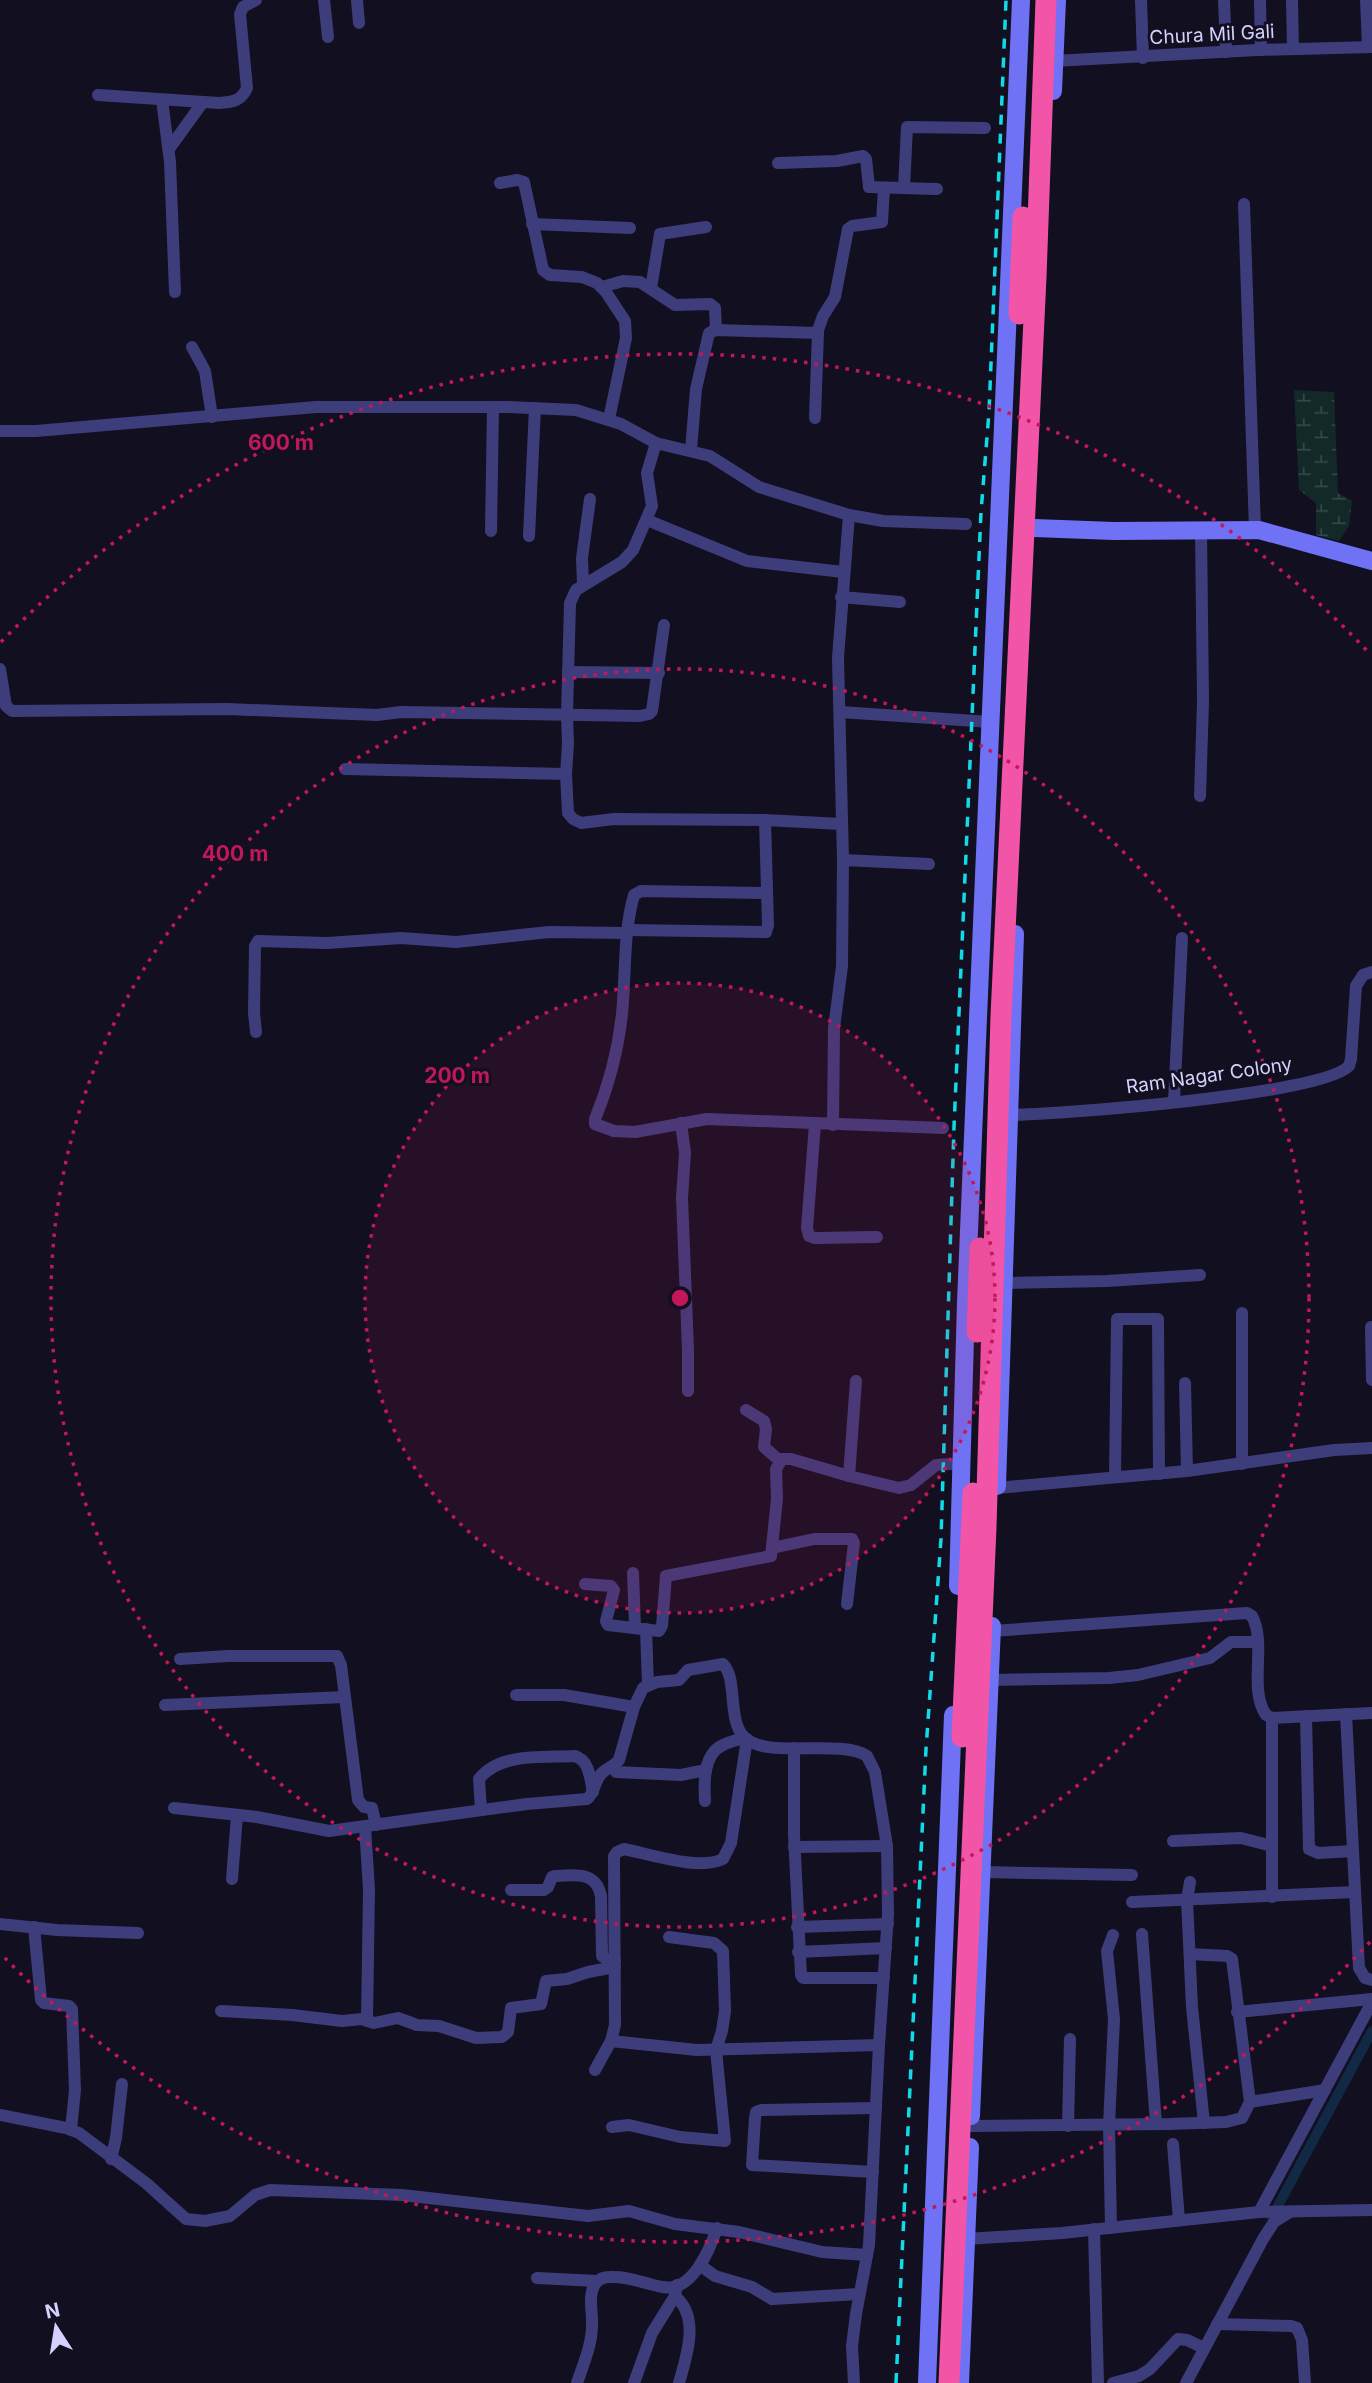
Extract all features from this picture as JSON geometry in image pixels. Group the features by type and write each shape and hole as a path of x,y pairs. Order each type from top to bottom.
{"highway":[{"path":"936,2383 995,864 1033,0"},
{"path":"949,2383 986,1527 1001,1016 1036,277 1046,0"}],"street":[{"path":"98,95 203,102 230,102 243,96 247,88 240,14 243,8 257,0"},
{"path":"324,0 328,37"},
{"path":"357,0 359,23"},
{"path":"927,2383 972,1174 1021,0"},
{"path":"961,2383 990,1688 1015,933 1057,0"},
{"path":"1141,0 1143,58"},
{"path":"1224,0 1226,52"},
{"path":"1260,0 1261,50"},
{"path":"1292,0 1293,49"},
{"path":"1366,0 1370,47"},
{"name":"Chura Mil Gali","path":"1054,61 1370,47"},
{"path":"1018,93 1053,95"},
{"path":"162,100 169,149 174,292"},
{"path":"169,149 203,102"},
{"path":"904,188 908,127 985,128"},
{"path":"778,163 837,161 863,156 866,159 868,187 937,189"},
{"path":"500,183 517,180 523,182 541,266 546,274 582,277 602,287 623,316 627,330 609,419"},
{"path":"815,418 818,332 823,316 835,297 848,229 852,226 883,222 884,188"},
{"path":"1244,204 1255,530"},
{"path":"532,224 630,229"},
{"path":"651,288 660,234 706,227"},
{"path":"602,287 640,282 675,305 713,305 716,330"},
{"path":"691,450 696,389 706,339 711,331 811,335 818,332"},
{"path":"192,347 205,372 212,417"},
{"path":"0,431 316,407 576,410 609,419 656,443 710,456 759,487 849,515 883,521 966,524"},
{"path":"491,531 493,407"},
{"path":"529,536 536,408"},
{"path":"656,443 647,473 653,500 627,558 583,584 572,595 568,611 568,813 581,823 614,819 765,820 841,824"},
{"path":"583,584 582,558 590,499"},
{"path":"833,1125 834,1028 842,966 843,860 838,658 849,515"},
{"path":"646,520 747,561 843,572"},
{"path":"1034,527 1114,531 1255,530 1372,561"},
{"path":"1199,796 1203,702 1201,531"},
{"path":"841,597 900,602"},
{"path":"995,598 1030,600"},
{"path":"0,669 6,706 12,711 226,709 377,715 401,712 640,716 649,714 653,706 664,625"},
{"path":"568,672 659,673"},
{"path":"840,712 991,722"},
{"path":"345,769 566,774"},
{"path":"256,1032 255,946 258,941 327,943 392,938 456,942 549,932 764,933 768,928 765,820"},
{"path":"843,860 929,864"},
{"path":"767,893 638,892 633,898 619,1042 595,1122 611,1131 635,1132 707,1119 943,1128"},
{"path":"1174,1101 1182,938"},
{"name":"Ram Nagar Colony","path":"1010,1115 1057,1114 1278,1089 1346,1069 1351,1059 1356,986 1363,975 1372,972"},
{"path":"681,1123 685,1153 682,1198 688,1391"},
{"path":"815,1124 807,1228 809,1236 877,1237"},
{"path":"972,1174 1008,1177"},
{"path":"1005,1283 1200,1275"},
{"path":"1242,1313 1242,1464"},
{"path":"1115,1477 1117,1319 1158,1319 1159,1474"},
{"path":"1371,1327 1372,1380"},
{"path":"849,1476 856,1381"},
{"path":"1185,1383 1187,1471"},
{"path":"746,1410 764,1421 764,1447 779,1461"},
{"path":"997,1488 1159,1474 1334,1450 1372,1448"},
{"path":"585,1584 611,1586 614,1590 606,1621 608,1625 658,1631 662,1628 666,1576 771,1556 777,1499 775,1474 779,1461 784,1458 892,1487 905,1487 936,1465 962,1463"},
{"path":"772,1548 814,1539 852,1539 854,1543 846,1604"},
{"path":"632,1573 648,1685"},
{"path":"992,1631 1238,1612 1252,1616 1257,1630 1260,1703 1266,1715 1272,1718 1372,1713"},
{"path":"954,1695 990,1688 1138,1675 1210,1658 1231,1642 1257,1642"},
{"path":"180,1659 337,1656 341,1665 358,1800 364,1807 372,1808 367,2021"},
{"path":"174,1808 257,1817 318,1831 342,1831 537,1802 582,1801 593,1793 601,1773 617,1764 640,1692 648,1685 679,1680 688,1670 724,1665 729,1676 735,1717 746,1738 732,1843 723,1859 705,1863 675,1860 624,1849 617,1852 614,1857 615,2025 611,2041 595,2070"},
{"path":"516,1695 564,1695 634,1707"},
{"path":"165,1705 344,1697"},
{"path":"1346,1714 1359,1968 1365,1978 1372,1980"},
{"path":"1306,1716 1309,1849 1318,1853 1353,1851"},
{"path":"1272,1718 1272,1897"},
{"path":"705,1801 706,1770 717,1749 746,1738 758,1744 794,1748 855,1750 867,1756 875,1772 887,1846 888,1924 878,2045 867,2255 852,2346 854,2383"},
{"path":"794,1748 794,1847 799,1970 803,1978 884,1978"},
{"path":"481,1810 479,1779 492,1766 503,1761 576,1756 585,1761 593,1793"},
{"path":"616,1772 681,1775 706,1770"},
{"path":"232,1879 237,1815"},
{"path":"1173,1841 1241,1838 1272,1846"},
{"path":"794,1847 887,1846"},
{"path":"982,1872 1132,1875"},
{"path":"511,1890 544,1890 548,1887 550,1878 555,1876 579,1874 589,1877 599,1888 601,1896 602,1956 615,1964"},
{"path":"1189,1882 1187,1900 1193,2022 1204,2123"},
{"path":"1132,1902 1355,1892"},
{"path":"0,1924 82,1932 138,1933"},
{"path":"797,1927 888,1924"},
{"path":"34,1927 42,2002 69,2006 72,2009 75,2090 71,2130"},
{"path":"1142,1934 1156,2124"},
{"path":"1111,2228 1109,2125 1114,2019 1107,1951 1113,1935"},
{"path":"612,2127 629,2125 680,2137 725,2141 716,2050 725,2011 723,1951 714,1943 669,1937"},
{"path":"798,1952 886,1948"},
{"path":"971,2126 1204,2123 1242,2118 1250,2102 1231,1959 1227,1956 1190,1954"},
{"path":"221,2011 342,2021 357,2019 374,2023 398,2018 417,2025 439,2026 476,2038 502,2037 508,2032 511,2008 541,2004 546,1981 571,1979 615,1964"},
{"path":"1237,2012 1372,2001"},
{"path":"1261,2212 1372,2001"},
{"path":"1068,2126 1070,2039"},
{"path":"611,2041 716,2050 878,2045"},
{"path":"111,2159 122,2084"},
{"path":"1250,2102 1325,2090"},
{"path":"873,2172 752,2165 756,2112 876,2108"},
{"path":"0,2115 71,2130 82,2135 146,2183 179,2215 194,2221 230,2217 255,2195 279,2189 402,2195 588,2216 629,2211 675,2224 717,2228 822,2252 867,2255"},
{"path":"1173,2144 1179,2220"},
{"path":"934,2184 968,2184"},
{"path":"966,2239 1111,2228 1261,2212 1372,2210"},
{"path":"1186,2383 1269,2229 1287,2212"},
{"path":"634,2383 652,2333 676,2290 701,2266 717,2228"},
{"path":"1094,2229 1098,2383"},
{"path":"701,2266 709,2273 752,2287 772,2299 859,2294"},
{"path":"537,2278 597,2281 622,2277 676,2290"},
{"path":"577,2383 591,2339 592,2292 597,2281"},
{"path":"676,2290 685,2306 690,2325 678,2383"},
{"path":"1217,2324 1297,2328 1301,2340 1304,2383"},
{"path":"1113,2383 1139,2376 1150,2369 1178,2339 1204,2348"}],"green space":[{"path":"1294,390 1334,392 1338,493 1352,501 1349,526 1339,541 1316,535 1316,503 1299,490"}],"waterway":[{"path":"1272,2217 1372,2031"}],"railway":[{"path":"896,2383 926,1749 941,1539 954,1127 1006,0"}]}
